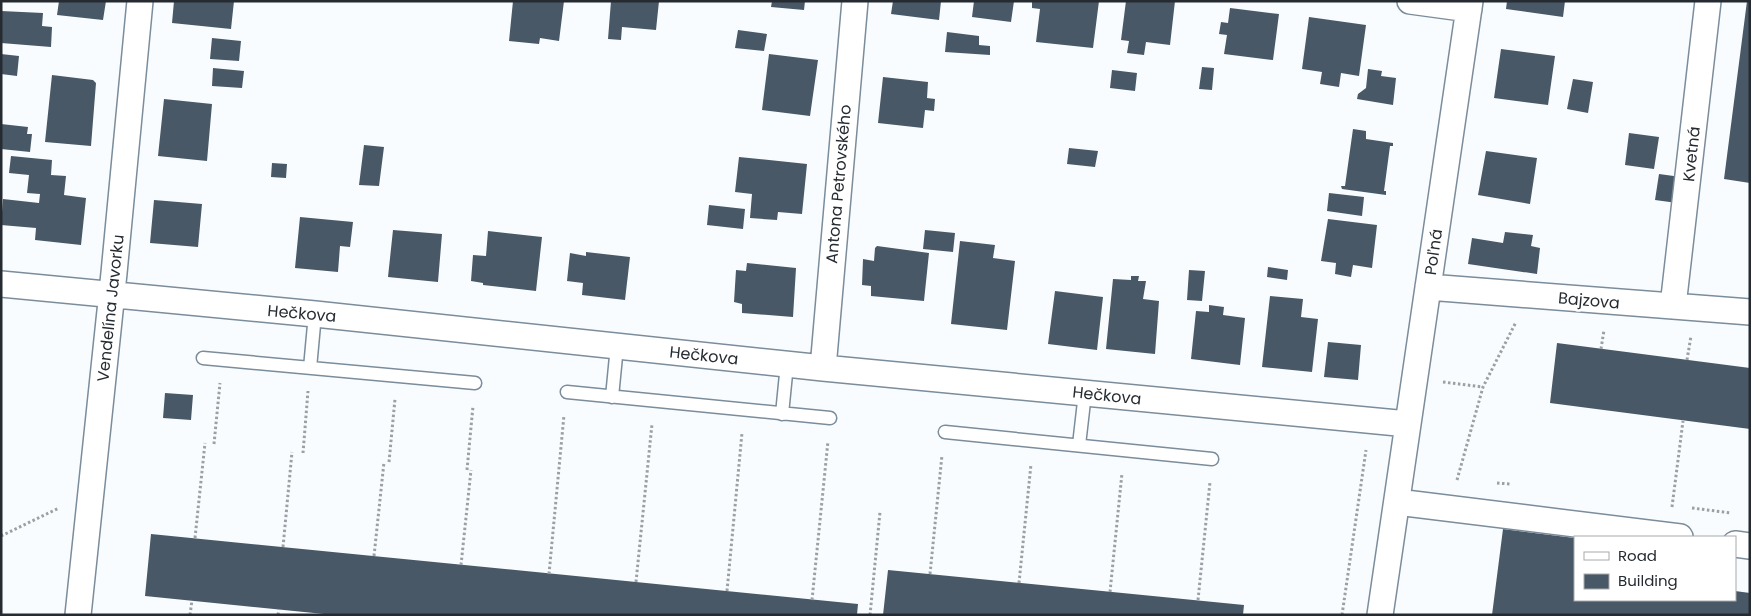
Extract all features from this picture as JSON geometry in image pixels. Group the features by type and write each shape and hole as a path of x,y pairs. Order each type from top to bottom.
{"street":[{"name":"Vendelína Javorku","path":"78,615 112,296 140,1"},
{"name":"Antona Petrovského","path":"822,368 855,1"},
{"path":"1410,1 1469,5"},
{"name":"Kvetná","path":"1673,306 1708,1"},
{"name":"Poľná","path":"1380,615 1469,5"},
{"name":"Hečkova","path":"1,284 315,314 822,368 1408,424"},
{"name":"Bajzova","path":"1428,286 1750,312"},
{"path":"1397,502 1674,536"},
{"path":"1736,544 1750,546"}],"lane":[{"path":"310,368 315,314"},
{"path":"612,397 617,346"},
{"path":"203,358 475,383"},
{"path":"782,414 787,364"},
{"path":"567,392 830,418"},
{"path":"1079,445 1085,393"},
{"path":"945,432 1212,459"}],"path":[{"path":"1449,509 1483,387 1518,318"},
{"path":"214,444 222,360"},
{"path":"303,453 310,368"},
{"path":"389,462 397,376"},
{"path":"461,565 475,383"},
{"path":"549,574 567,392"},
{"path":"636,582 654,401"},
{"path":"727,591 744,410"},
{"path":"812,600 830,418"},
{"path":"1342,615 1371,421"},
{"path":"1674,536 1683,421"},
{"path":"930,574 945,432"},
{"path":"1019,583 1033,441"},
{"path":"196,538 205,443"},
{"path":"1110,592 1124,450"},
{"path":"283,547 292,452"},
{"path":"1198,600 1212,459"},
{"path":"374,556 384,462"},
{"path":"1,536 70,502 89,504"},
{"path":"870,615 880,512"},
{"path":"190,615 192,600"},
{"path":"278,615 279,609"}],"building":[{"path":"59,1 106,1 103,20 57,15"},
{"path":"174,1 234,1 231,29 172,23"},
{"path":"513,1 564,1 559,41 540,38 539,44 509,41"},
{"path":"611,1 659,1 656,30 622,27 621,40 608,39"},
{"path":"772,1 805,1 804,10 771,7"},
{"path":"893,1 941,1 939,20 891,14"},
{"path":"974,1 1014,1 1011,22 972,17"},
{"path":"1032,1 1099,1 1093,48 1036,42 1040,9 1032,8"},
{"path":"1126,1 1175,1 1170,45 1146,42 1144,55 1127,53 1129,41 1121,40"},
{"path":"1507,1 1565,1 1563,17 1506,9"},
{"path":"1747,1 1750,1 1750,183 1724,179"},
{"path":"1230,8 1279,14 1273,60 1224,54 1227,35 1219,34 1221,22 1228,23"},
{"path":"1,11 43,13 42,26 52,27 51,47 1,43"},
{"path":"1309,17 1366,25 1359,76 1341,73 1339,87 1320,84 1322,72 1302,69"},
{"path":"738,30 767,34 764,51 735,48"},
{"path":"947,32 979,36 979,45 990,46 990,55 945,52"},
{"path":"212,38 241,41 239,61 210,59"},
{"path":"1501,49 1555,56 1548,105 1494,98"},
{"path":"1,54 19,56 17,76 1,74"},
{"path":"769,54 818,60 810,116 762,110"},
{"path":"1202,67 1214,68 1212,90 1199,89"},
{"path":"213,68 244,71 242,88 212,86"},
{"path":"1368,69 1382,71 1381,76 1396,78 1393,105 1357,99 1358,94 1366,88"},
{"path":"1112,70 1137,73 1135,91 1110,88"},
{"path":"52,75 93,80 96,83 91,146 45,142"},
{"path":"883,77 928,82 927,98 935,99 934,111 925,110 923,128 878,123"},
{"path":"1573,79 1593,82 1588,113 1567,109"},
{"path":"164,99 212,104 207,161 158,156"},
{"path":"1,124 28,127 27,134 32,134 30,152 1,149"},
{"path":"1353,129 1366,131 1366,139 1393,143 1393,146 1390,146 1384,191 1386,191 1386,195 1342,189 1341,186 1345,186"},
{"path":"1629,133 1659,137 1654,169 1625,165"},
{"path":"364,145 384,147 379,186 359,185"},
{"path":"1069,148 1098,151 1095,167 1067,164"},
{"path":"1486,151 1537,158 1530,204 1478,195"},
{"path":"11,156 52,160 51,175 66,176 64,195 86,198 81,245 35,240 36,228 1,225 3,199 39,203 40,194 27,193 29,175 9,173"},
{"path":"739,157 807,164 802,214 778,212 777,220 750,218 752,194 735,192"},
{"path":"272,163 287,164 286,178 271,177"},
{"path":"1659,174 1681,177 1677,203 1655,200"},
{"path":"1329,193 1364,197 1362,216 1327,211"},
{"path":"154,200 202,204 198,247 150,243"},
{"path":"709,205 745,209 743,229 707,225"},
{"path":"300,217 353,222 350,247 340,246 338,272 295,268"},
{"path":"1328,219 1377,225 1372,268 1353,265 1351,277 1335,274 1336,263 1321,261"},
{"path":"393,230 442,234 438,282 388,277"},
{"path":"925,230 955,233 953,252 923,249"},
{"path":"488,231 542,237 536,291 483,285 483,283 471,281 473,255 486,256"},
{"path":"1505,232 1533,235 1531,246 1540,248 1537,274 1468,264 1472,238 1503,243"},
{"path":"960,241 995,245 993,258 1015,261 1007,330 951,324"},
{"path":"877,246 929,253 924,301 871,296 871,286 862,285 863,259 874,261 875,248"},
{"path":"586,252 630,257 625,300 582,295 583,283 567,281 570,253 586,256"},
{"path":"747,263 796,268 793,317 742,313 742,304 734,302 736,270 746,271"},
{"path":"1268,267 1288,270 1287,280 1267,277"},
{"path":"1189,270 1205,271 1202,301 1187,300"},
{"path":"1131,276 1139,276 1138,281 1146,281 1143,299 1159,301 1155,354 1106,349 1113,279 1131,280"},
{"path":"1055,291 1103,297 1097,350 1048,344"},
{"path":"1270,296 1303,299 1301,317 1318,319 1312,372 1262,367"},
{"path":"1209,305 1224,307 1223,315 1245,318 1240,365 1191,359 1196,311 1209,312"},
{"path":"1328,342 1361,345 1358,380 1324,377"},
{"path":"1557,343 1750,368 1750,429 1550,403"},
{"path":"165,393 193,395 191,420 163,418"},
{"path":"1503,529 1574,538 1574,601 1736,601 1736,591 1750,593 1750,615 1492,615"},
{"path":"151,534 858,604 857,615 334,615 145,596"},
{"path":"888,570 1244,605 1243,615 883,615"}]}
